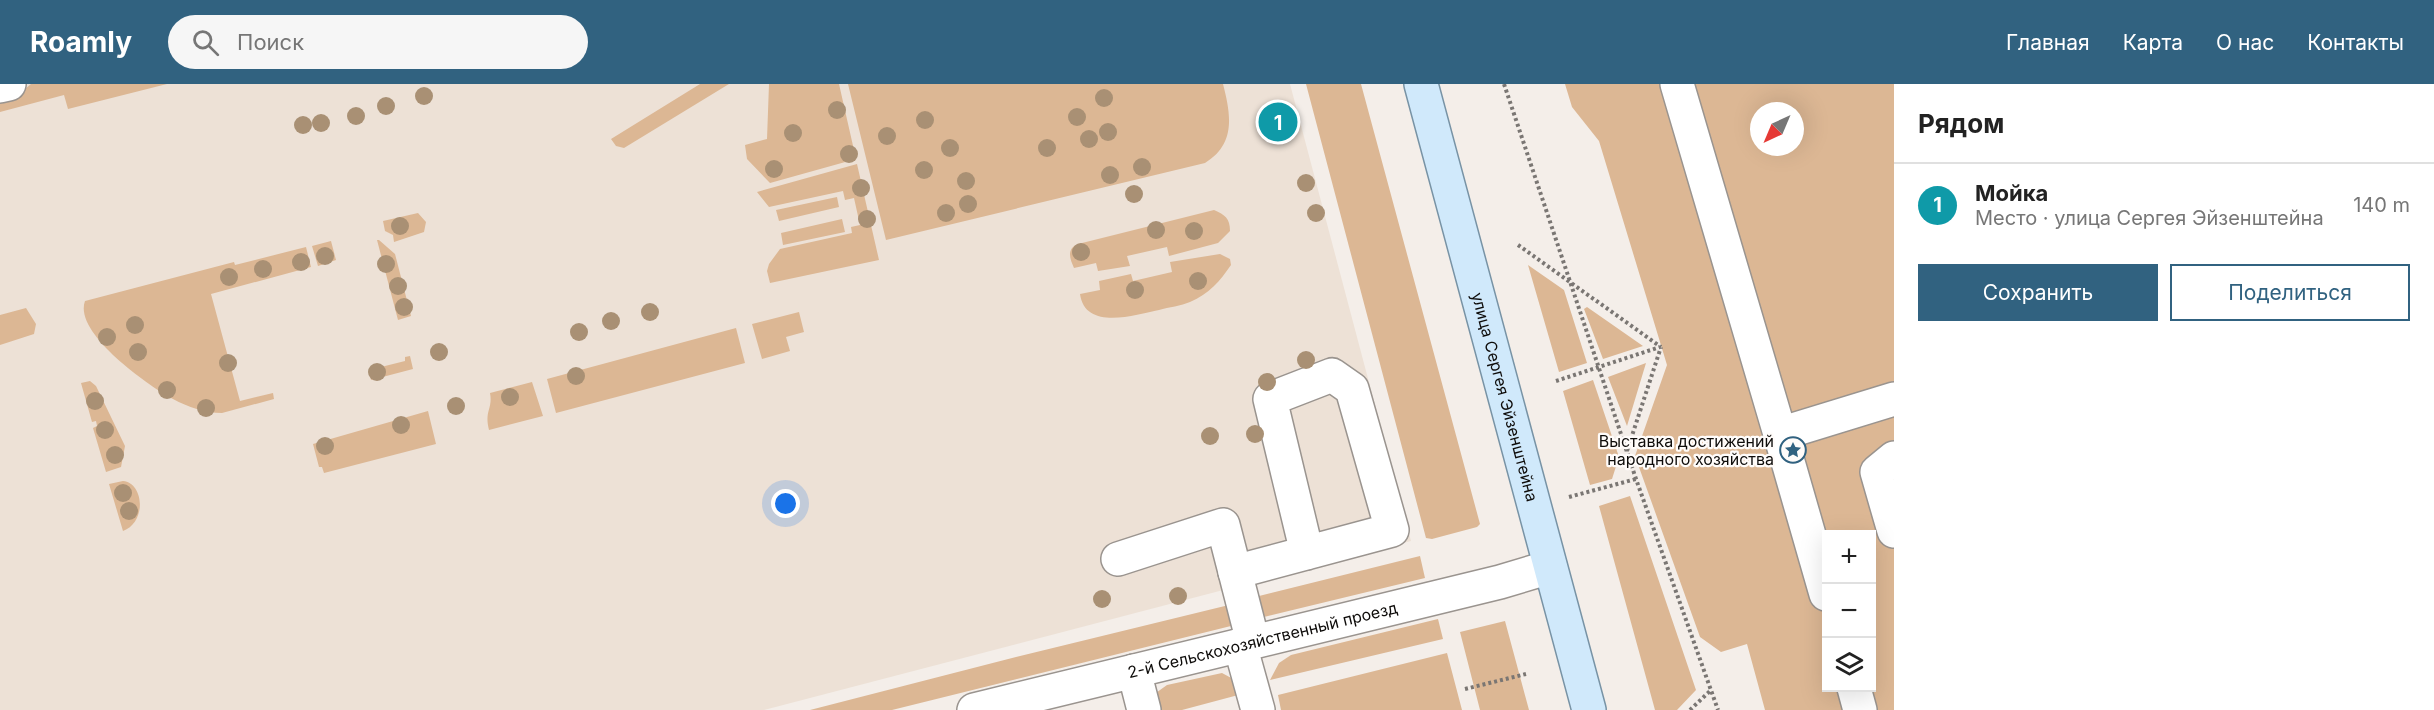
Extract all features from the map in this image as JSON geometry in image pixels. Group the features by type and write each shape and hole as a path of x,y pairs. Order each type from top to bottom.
{"main road":[{"name":"улица Сергея Эйзенштейна","path":"1421,84 1588,710"}],"street":[{"path":"0,86 9,84"},
{"path":"1677,84 1824,584"},
{"path":"1235,572 1307,553 1392,530 1352,389 1332,375 1270,399 1307,553"},
{"path":"1780,434 1894,399"},
{"path":"1894,458 1877,472 1894,531"},
{"path":"1118,559 1223,525 1235,572 1258,710"},
{"name":"2-й Сельскохозяйственный проезд","path":"992,708 1134,671 1485,586 1550,567"},
{"path":"1134,671 1144,710"},
{"path":"1855,692 1860,710"}],"path":[{"path":"1504,84 1636,479 1718,710"},
{"path":"1518,245 1661,346"},
{"path":"1556,381 1661,346"},
{"path":"1627,451 1661,346"},
{"path":"1569,498 1636,479"},
{"path":"1465,689 1526,674"},
{"path":"1690,710 1711,690"}],"shaded area":[{"path":"0,84 1290,84 1411,541 764,710 0,710"},
{"path":"31,84 167,84 68,109 64,95 0,112 0,96 25,89"},
{"path":"700,84 729,84 624,148 616,146 611,139"},
{"path":"769,84 839,84 856,159 770,183 747,159 745,145 767,139"},
{"path":"848,84 1223,84 1228,107 1229,128 1222,147 1205,163 886,240"},
{"path":"1306,84 1361,84 1480,524 1477,527 1432,539 1426,538"},
{"name":"Выставка достижений народного хозяйства","path":"1565,84 1894,84 1894,710 1765,710 1747,644 1721,652 1700,637 1635,456 1667,365 1599,141 1572,107"},
{"path":"857,164 879,260 770,283 767,271 769,264 780,249 852,233 851,227 860,225 854,198 845,200 843,191 769,207 757,192"},
{"path":"837,197 839,207 779,221 776,210"},
{"path":"1214,210 1226,218 1230,227 1230,231 1218,243 1169,256 1167,247 1127,256 1130,266 1098,271 1096,263 1074,268 1071,261 1070,251 1078,244"},
{"path":"418,213 426,222 424,232 394,242 393,235 385,231 383,221"},
{"path":"842,219 845,232 783,245 781,233"},
{"path":"377,240 395,254 411,316 398,320"},
{"path":"331,241 336,260 318,266 312,246"},
{"path":"306,247 311,267 211,294 240,401 273,393 274,399 222,413 203,411 185,405 147,383 115,357 90,328 84,314 85,301 234,262 235,265"},
{"path":"1220,254 1230,259 1231,265 1227,271 1208,291 1183,305 1125,317 1101,317 1091,313 1084,306 1080,294 1100,290 1099,281 1131,274 1133,281 1172,272 1170,262"},
{"path":"1528,265 1564,290 1587,363 1559,372"},
{"path":"1587,307 1643,346 1603,359 1584,309"},
{"path":"26,308 36,324 34,334 0,345 0,315"},
{"path":"799,312 804,332 786,337 790,351 762,359 752,324"},
{"path":"736,328 745,363 556,413 547,379"},
{"path":"410,356 413,369 371,380 369,370 405,361 405,357"},
{"path":"1646,363 1627,426 1608,377"},
{"path":"1593,380 1619,457 1612,479 1590,485 1563,391"},
{"path":"90,381 96,386 125,446 121,467 106,472 93,428 97,426 96,421 92,422 81,383"},
{"path":"532,382 543,416 489,430 487,418 490,393"},
{"path":"428,411 436,444 324,473 322,467 319,467 313,444"},
{"path":"123,481 135,488 140,503 136,520 123,531 109,484"},
{"path":"1630,496 1696,690 1677,710 1655,710 1599,506"},
{"path":"1420,556 1425,578 1256,619 1251,598"},
{"path":"1233,604 1239,624 892,710 810,710 1016,657"},
{"path":"1438,619 1443,639 1270,680 1279,663 1291,655"},
{"path":"1505,621 1529,710 1480,710 1460,632"},
{"path":"1447,653 1462,710 1281,710 1278,695"},
{"path":"1222,673 1235,680 1242,694 1182,710 1154,710 1153,695 1167,685"}],"place":[{"name":"Мойка","path":"1278,122"},
{"name":"Выставка достижений народного хозяйства","path":"1793,450"}]}
